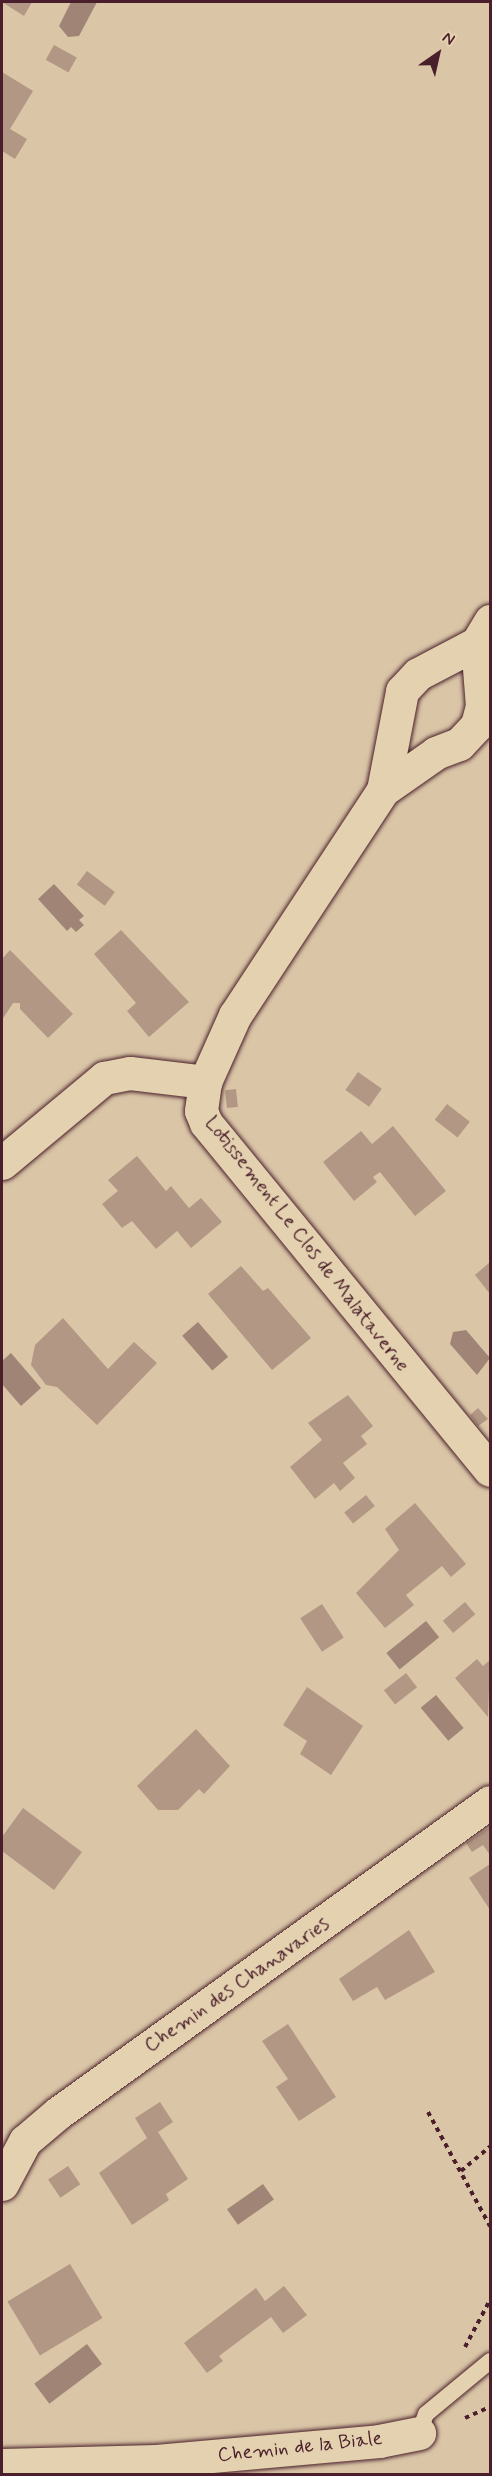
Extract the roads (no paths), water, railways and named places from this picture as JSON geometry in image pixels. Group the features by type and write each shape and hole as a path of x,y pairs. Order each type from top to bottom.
{"street":[{"path":"383,790 436,753 459,744 477,725 482,706 484,632"},
{"path":"383,790 402,691 418,674 484,632"},
{"name":"Lotissement Le Clos de Malataverne","path":"383,790 235,1015 205,1082 201,1111 206,1123 490,1470"},
{"path":"2,1164 104,1078 130,1073 205,1082"},
{"name":"Chemin des Chanavaries","path":"2,2184 13,2147 199,2009 387,1881 490,1802"},
{"name":"Chemin de la Biale","path":"2,2465 156,2461 379,2441 418,2433"}],"lane":[{"path":"418,2433 426,2414 490,2361"}]}
